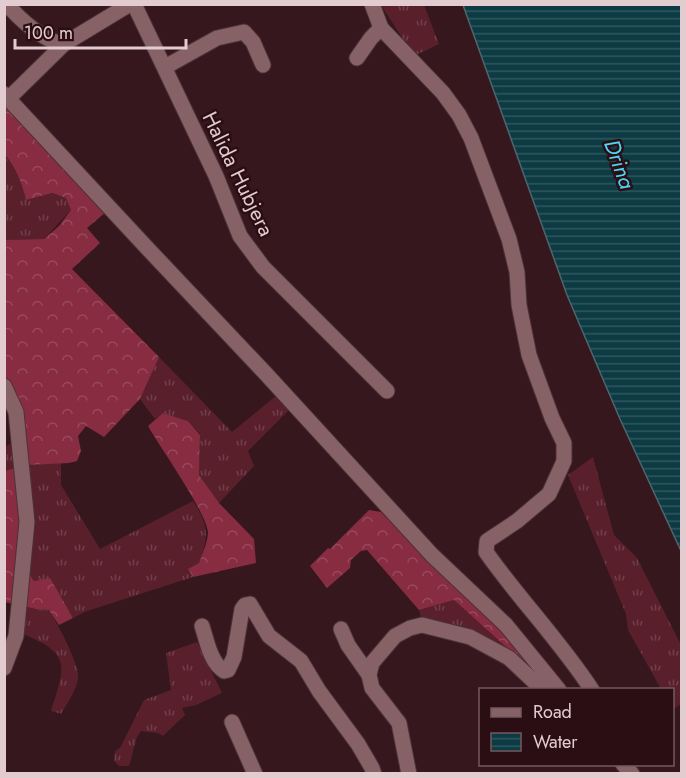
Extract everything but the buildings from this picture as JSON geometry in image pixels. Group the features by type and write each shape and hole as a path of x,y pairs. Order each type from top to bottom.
{"street":[{"path":"7,4 38,32 54,43 64,44"},
{"path":"132,4 64,44 7,96 432,555 506,626 557,688"},
{"name":"Halida Hubjera","path":"132,4 165,67 216,176 240,236 263,267 387,391"},
{"path":"372,4 381,28 443,93 459,115 471,138 512,250 518,272 519,305 529,355 552,418 564,443 564,461 549,494 517,521 487,541 486,552 591,688"},
{"path":"357,58 381,28"},
{"path":"165,67 217,38 244,32 253,42 263,65"},
{"path":"4,386 16,412 27,522 16,636 4,668"},
{"path":"202,626 218,668 228,670 234,657 242,609 245,604 250,604 269,636 301,661 319,691 358,744 374,774"},
{"path":"369,675 372,663 395,636 422,625 470,637 497,651 521,668 541,688"},
{"path":"341,629 348,645 369,675 372,688 399,723 410,774"},
{"path":"232,723 255,774"}],"green space":[{"path":"381,5 424,5 439,44 414,56"},
{"path":"4,104 106,212 87,228 100,243 72,269 159,357 140,399 104,437 86,426 78,436 81,451 77,461 26,465 30,575 34,581 50,578 73,618 59,625 48,609 40,610 5,602 5,471 26,464 5,399 4,240 44,239 59,226 71,210 66,198 52,193 26,200 18,176 5,155"},
{"path":"4,155 18,176 26,200 51,193 66,198 71,210 44,239 5,240"},
{"path":"159,357 232,432 277,395 290,409 248,451 254,466 219,503 199,475 200,434 188,421 163,413 155,419 140,399"},
{"path":"163,413 188,421 200,435 199,475 219,503 254,539 256,563 193,577 188,569 199,563 208,532 191,495 148,426"},
{"path":"15,442 26,464 61,463 61,485 100,549 193,501 205,524 206,538 199,563 189,569 193,577 87,611 73,618 50,579 34,581 30,575 25,464 5,471 4,447"},
{"path":"593,457 614,535 637,558 681,645 681,704 674,708 674,688 660,688 628,630 626,614 568,475"},
{"path":"369,510 381,512 514,643 549,686 454,600 419,610 367,550 361,551 351,560 350,568 327,588 310,566"},
{"path":"454,600 548,686 523,675 471,643 424,629 419,610"},
{"path":"22,606 40,610 48,609 72,654 78,679 61,714 51,711 60,682 60,662 49,647 21,633"},
{"path":"197,642 222,693 196,705 182,708 185,715 163,736 158,733 141,731 137,737 129,766 119,766 114,761 115,751 120,748 144,700 171,690 166,653"}],"water":[{"name":"Drina","path":"463,5 681,5 681,551 620,419 567,295"}]}
